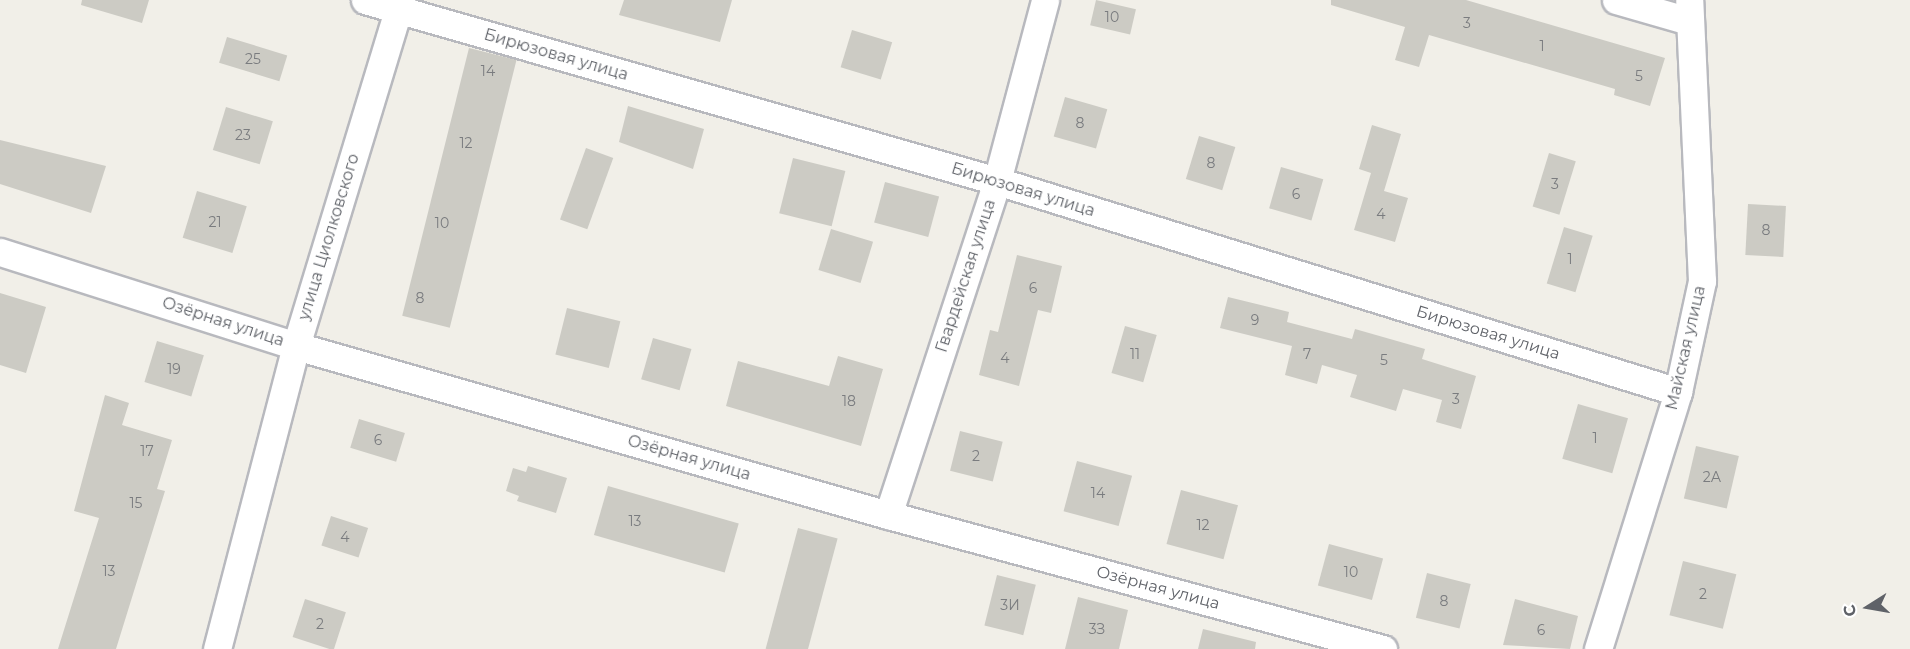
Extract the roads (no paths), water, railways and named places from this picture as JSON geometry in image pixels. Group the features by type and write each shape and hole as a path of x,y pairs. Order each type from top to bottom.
{"street":[{"name":"Бирюзовая улица","path":"365,0 399,5 997,181 1678,392"},
{"name":"Гвардейская улица","path":"888,515 997,181 1045,0"},
{"path":"1616,0 1689,10"},
{"name":"улица Циолковского","path":"217,649 296,346 399,5"},
{"name":"Майская улица","path":"1598,649 1678,392 1702,281 1689,10"},
{"name":"Озёрная улица","path":"0,252 296,346 888,515 1383,649"}]}
